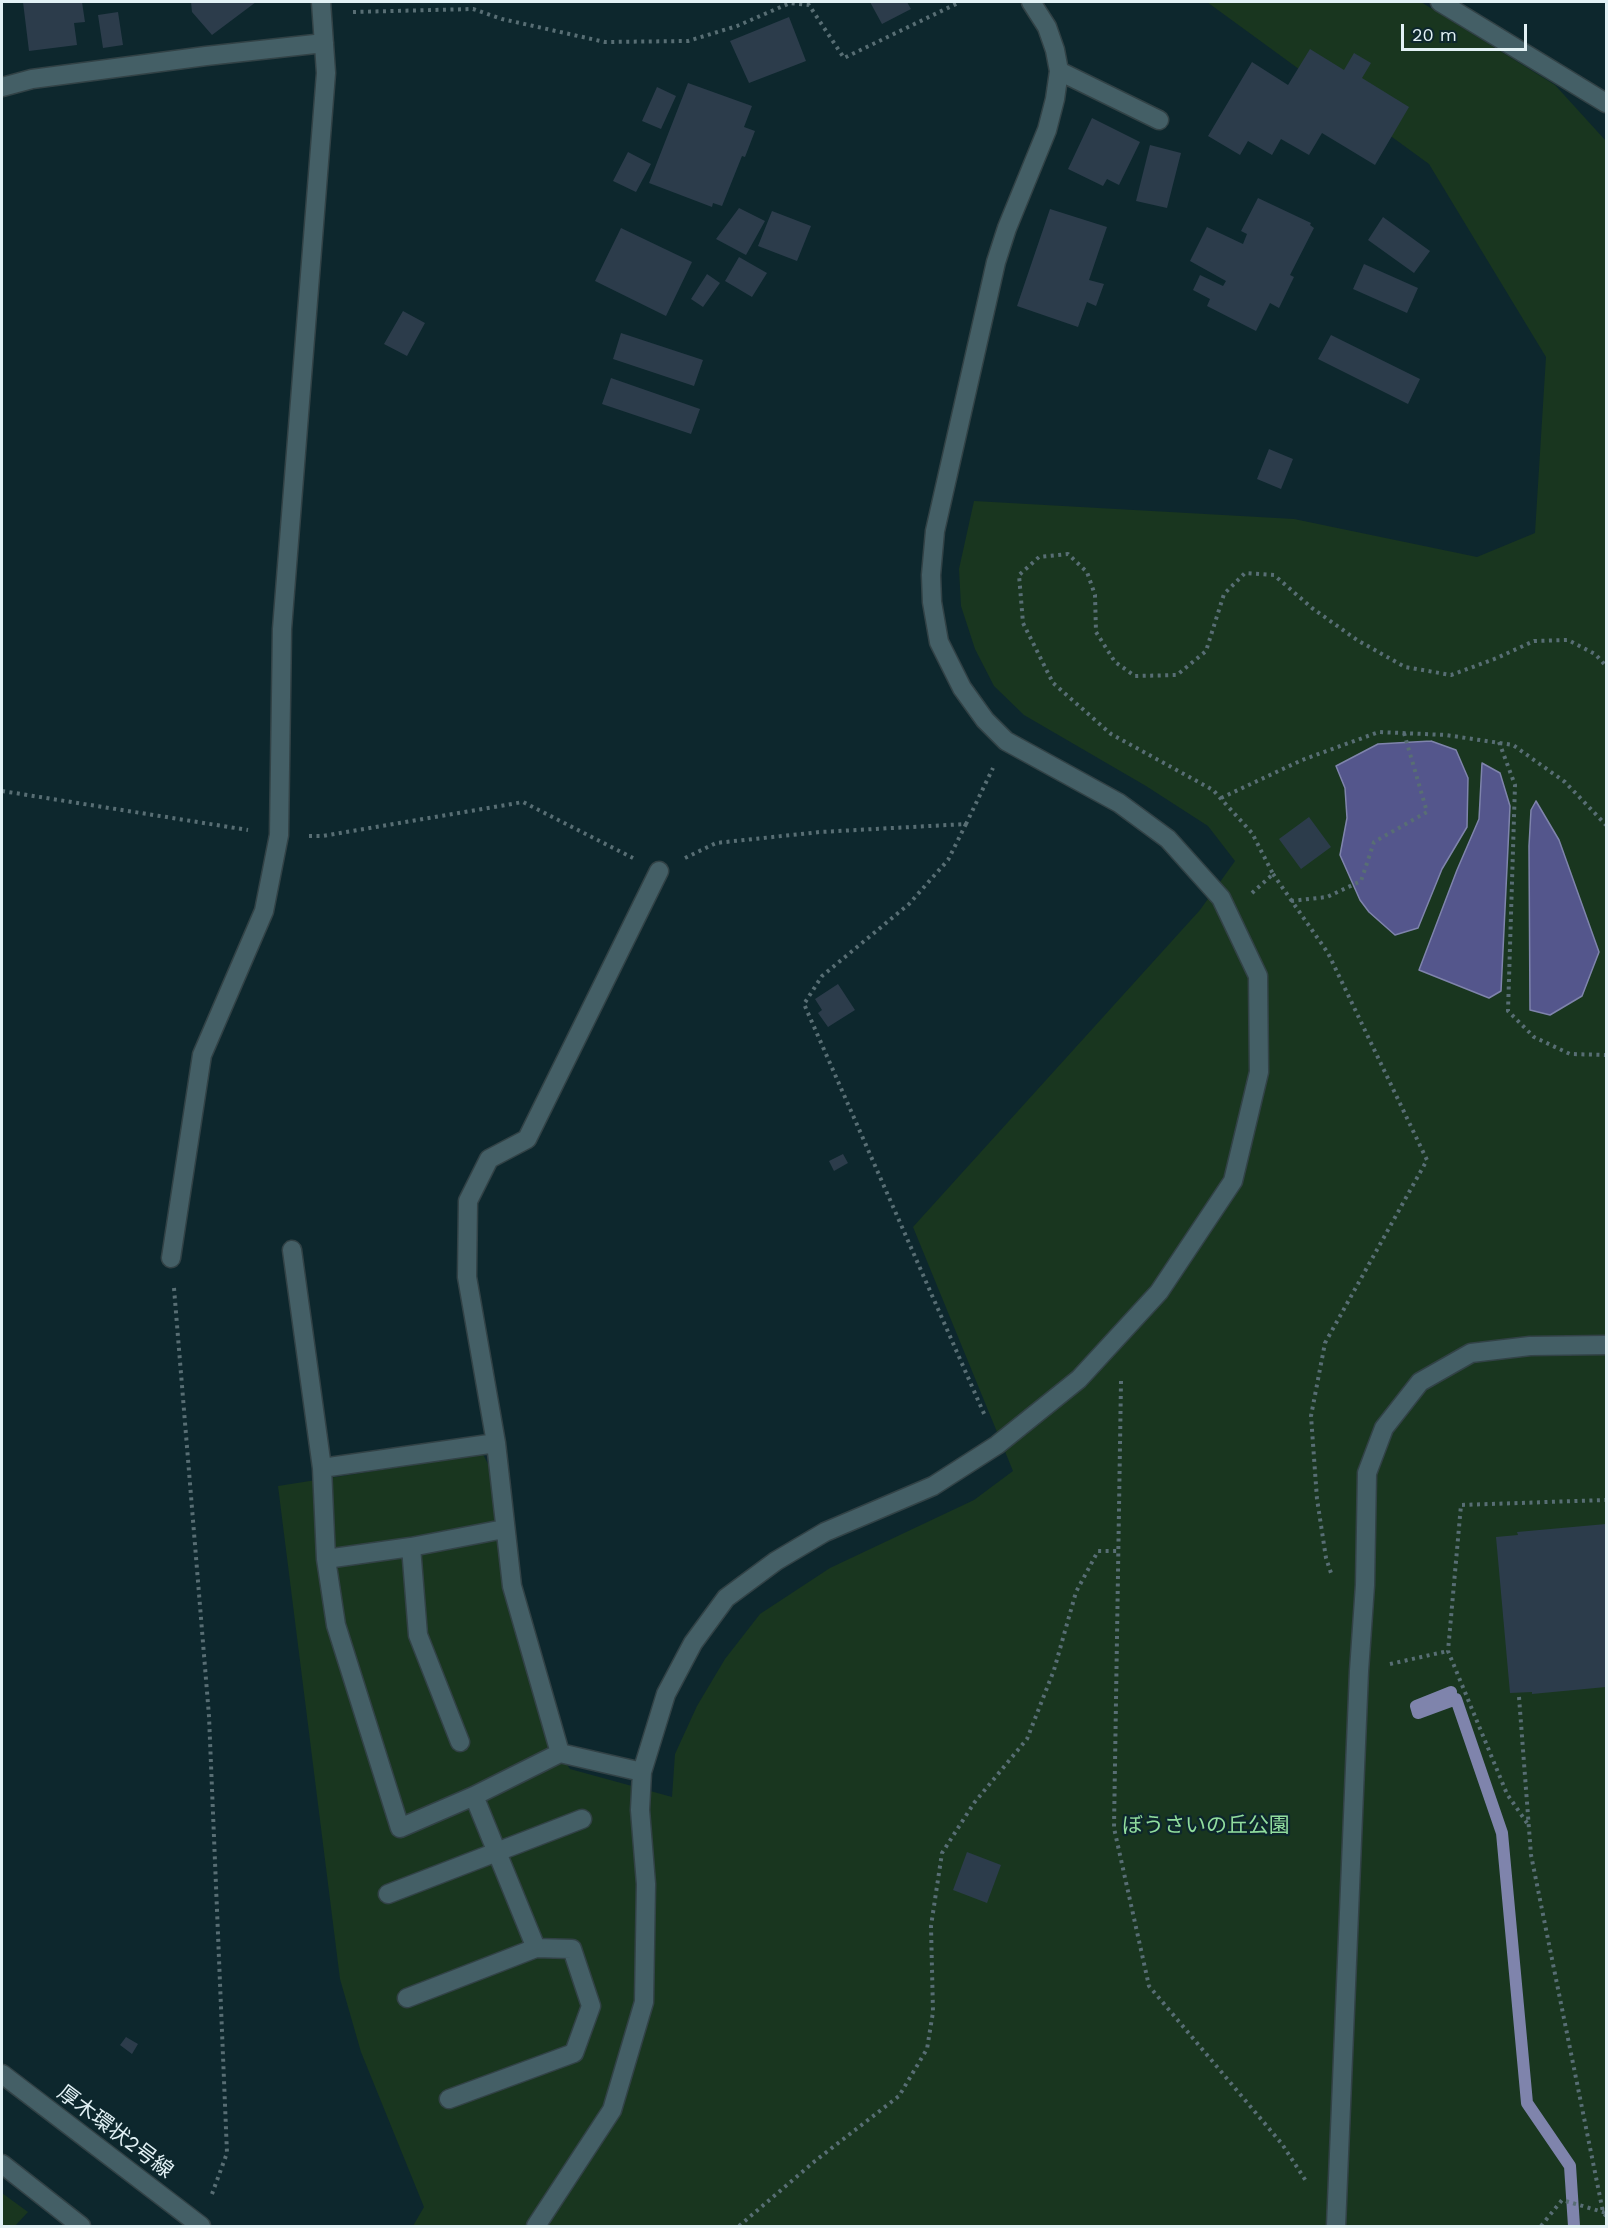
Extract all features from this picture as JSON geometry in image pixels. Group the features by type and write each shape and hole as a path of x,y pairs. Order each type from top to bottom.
{"street":[{"path":"536,2226 612,2110 644,2002 646,1884 640,1810 642,1772 666,1694 693,1643 726,1598 776,1561 825,1532 933,1486 997,1445 1079,1379 1159,1292 1233,1181 1259,1072 1258,976 1221,898 1168,839 1128,808 1006,741 985,720 962,688 939,642 932,602 931,575 934,542 996,262 1007,228 1047,130 1055,99 1059,71 1055,50 1047,27 1031,2"},
{"path":"1440,2 1606,103"},
{"path":"171,1258 202,1055 264,911 279,836 282,629 326,73 321,7"},
{"path":"2,87 43,77 324,43"},
{"path":"1059,71 1159,120"},
{"path":"560,1753 512,1586 496,1443 467,1277 468,1201 489,1160 527,1139 659,871"},
{"path":"292,1250 322,1468 326,1559 336,1625 400,1828 474,1796 560,1753 642,1772"},
{"path":"1336,2226 1359,1671 1365,1585 1367,1473 1384,1428 1420,1382 1471,1353 1530,1346 1606,1345"},
{"path":"322,1468 496,1443"},
{"path":"326,1559 411,1547 504,1529"},
{"path":"411,1547 418,1635 460,1742"},
{"path":"474,1796 536,1948"},
{"path":"388,1894 582,1819"},
{"path":"407,1998 536,1948 572,1949 591,2007 574,2053 449,2099"},
{"name":"厚木環状2号線","path":"2,2074 201,2226"},
{"path":"2,2164 81,2226"}],"path":[{"path":"321,7 473,9 502,19 605,42 688,41 737,26 790,3 809,5 844,58 960,2"},
{"path":"1365,1585 1335,1582 1326,1558 1317,1499 1311,1416 1325,1343 1427,1160 1328,953 1273,874 1252,833 1213,790 1111,734 1053,683 1023,623 1019,575 1039,557 1068,554 1087,572 1095,595 1096,632 1115,662 1135,676 1178,675 1206,651 1224,594 1245,573 1274,575 1312,608 1357,640 1405,667 1451,675 1534,641 1568,640 1595,654 1606,666"},
{"path":"1221,798 1302,760 1379,732 1446,735 1513,745 1565,782 1606,825"},
{"path":"1291,901 1328,897 1361,880 1374,843 1427,812 1404,733"},
{"path":"997,1445 804,1004 822,976 909,904 948,860 1006,741"},
{"path":"1499,742 1515,785 1508,1011 1534,1037 1570,1054 1606,1055"},
{"path":"2,791 279,836 323,837 523,802 659,871 716,843 820,832 966,824"},
{"path":"1249,896 1273,874"},
{"path":"171,1258 209,1716 227,2153 201,2226"},
{"path":"1121,1371 1114,1828 1149,1986 1282,2144 1312,2190"},
{"path":"1528,1824 1507,1794 1448,1651 1461,1505 1606,1500"},
{"path":"739,2226 815,2161 899,2096 927,2049 933,2012 931,1926 942,1853 974,1803 1027,1739 1054,1670 1076,1592 1098,1551 1118,1551"},
{"path":"1359,1671 1448,1651"},
{"path":"1519,1697 1531,1855 1605,2213 1562,2200 1541,2226"}],"green space":[{"name":"ぼうさいの丘公園","path":"1207,2 1421,2 1555,85 1606,141 1606,2226 413,2226 424,2207 361,2052 340,1979 278,1486 483,1454 489,1466 504,1589 545,1733 570,1769 672,1797 675,1754 697,1706 725,1659 760,1614 830,1568 974,1500 1013,1471 913,1227 1200,910 1235,861 1208,826 1146,786 1024,715 994,686 975,649 961,606 959,569 974,501 1294,519 1477,557 1535,533 1546,357 1429,164"},
{"path":"2,2193 28,2212 15,2226 2,2226"}],"water":[{"path":"1431,741 1456,750 1468,778 1467,827 1442,869 1418,928 1395,935 1369,912 1360,900 1340,855 1347,818 1345,788 1336,766 1378,744"},
{"path":"1482,763 1500,773 1510,806 1501,991 1489,998 1419,970 1479,819"},
{"path":"1536,801 1559,840 1599,952 1582,996 1550,1015 1530,1010 1529,846 1531,810"}],"building":[{"path":"23,2 82,2 85,22 74,23 77,45 29,51"},
{"path":"191,2 256,2 212,35 192,12"},
{"path":"870,2 907,2 911,9 882,24"},
{"path":"118,12 123,45 103,48 98,15"},
{"path":"789,17 806,61 749,83 730,41"},
{"path":"1310,49 1344,70 1354,53 1371,63 1362,78 1409,107 1375,165 1322,133 1309,155 1281,139 1272,155 1248,141 1240,155 1208,136 1252,62 1288,85"},
{"path":"688,83 752,106 744,127 755,131 745,157 742,156 722,206 713,203 712,207 649,183"},
{"path":"657,87 676,96 661,129 642,121"},
{"path":"1092,118 1140,142 1119,185 1107,179 1103,186 1068,169"},
{"path":"1150,145 1181,153 1167,208 1136,201"},
{"path":"628,152 651,164 636,192 613,181"},
{"path":"1258,198 1311,223 1310,225 1314,228 1290,275 1294,277 1279,308 1270,303 1256,331 1207,306 1210,299 1193,290 1200,275 1223,286 1226,281 1190,261 1207,227 1243,244 1247,234 1241,231"},
{"path":"739,208 765,221 746,255 716,239"},
{"path":"1050,209 1107,227 1089,280 1104,284 1096,306 1087,302 1078,327 1017,306"},
{"path":"772,211 811,226 797,261 758,246"},
{"path":"1383,217 1430,251 1414,273 1368,240"},
{"path":"621,228 692,262 666,316 595,281"},
{"path":"739,257 767,273 752,297 725,281"},
{"path":"1364,264 1418,288 1407,313 1353,289"},
{"path":"707,274 720,283 703,307 691,299"},
{"path":"403,311 425,323 407,356 384,344"},
{"path":"621,333 703,360 694,386 613,359"},
{"path":"1331,335 1420,379 1408,404 1318,359"},
{"path":"611,378 700,409 691,434 602,404"},
{"path":"1269,449 1293,459 1281,489 1257,479"},
{"path":"1309,817 1331,847 1301,869 1279,839"},
{"path":"838,984 855,1010 828,1027 818,1013 822,1010 815,999"},
{"path":"843,1154 848,1163 834,1171 829,1161"},
{"path":"1606,1524 1606,1687 1532,1694 1532,1692 1510,1693 1496,1537 1518,1535 1517,1532"},
{"path":"967,1852 1001,1865 987,1903 953,1890"},
{"path":"126,2037 138,2044 132,2054 120,2045"}],"waterway":[{"path":"1451,1692 1416,1706 1418,1713 1456,1699 1502,1833 1527,2103 1570,2166 1574,2226"}]}
